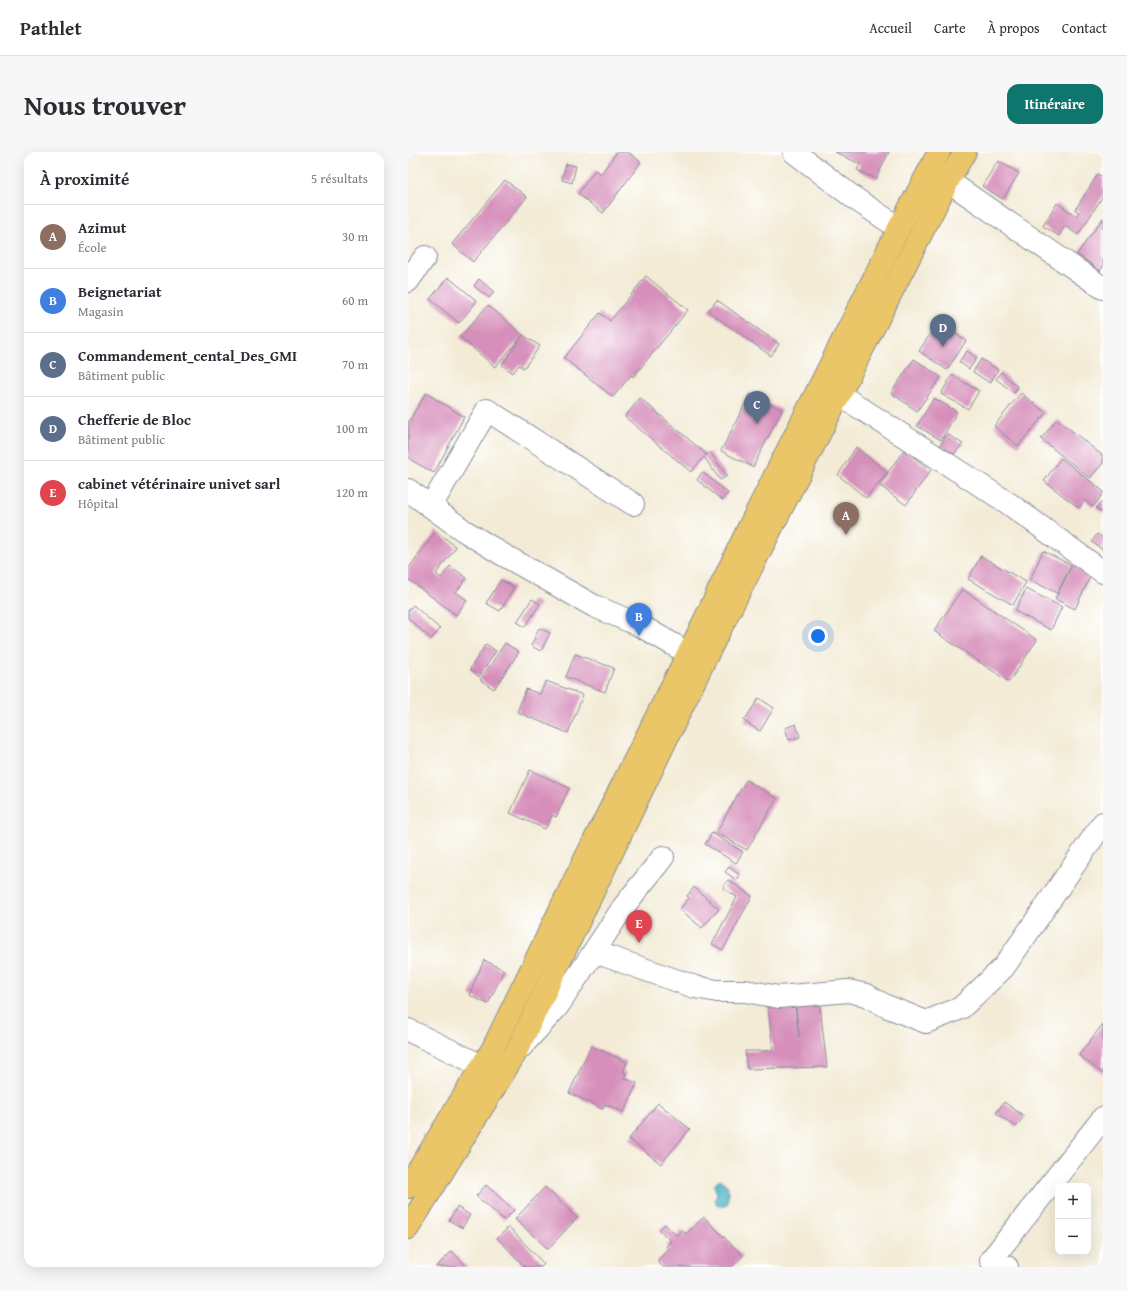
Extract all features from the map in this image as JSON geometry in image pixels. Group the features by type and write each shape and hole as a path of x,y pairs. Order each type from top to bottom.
{"main road":[{"path":"408,1187 493,1048 899,228 939,152"},
{"path":"408,1228 515,1054 705,660 948,181 965,152"}],"street":[{"path":"794,152 854,198 899,228"},
{"path":"948,181 1103,288"},
{"path":"408,281 426,257"},
{"path":"840,395 1008,503 1103,572"},
{"path":"431,506 487,410 633,504"},
{"path":"408,490 463,530 557,586 594,606 639,625 688,653"},
{"path":"595,952 695,987 717,991 745,991 779,997 848,991 866,994 886,1006 926,1022 960,1008 1004,967 1103,822"},
{"path":"515,1054 558,1006 624,906 663,857"},
{"path":"408,1030 482,1066"},
{"path":"994,1265 1103,1118"}],"water":[{"path":"720,1179 728,1186 728,1203 724,1207 717,1205 715,1200 717,1194 714,1186"}],"building":[{"path":"617,152 628,152 641,162 603,213 578,194 595,170 601,174"},
{"path":"835,152 889,152 876,179 857,170 860,164"},
{"path":"998,161 1019,173 1003,199 982,186"},
{"path":"566,164 576,166 572,183 562,180"},
{"path":"1098,174 1103,177 1103,196 1078,235 1065,226 1059,236 1043,226 1057,203 1076,216 1079,212 1075,210"},
{"path":"505,180 527,197 473,262 452,244"},
{"path":"1103,218 1103,267 1100,271 1077,254"},
{"path":"646,276 688,310 633,377 631,375 613,397 564,358 600,313 610,321"},
{"path":"448,277 477,301 459,323 430,299"},
{"path":"479,279 494,292 489,298 474,286"},
{"path":"717,300 779,344 771,356 708,311"},
{"path":"488,305 523,335 495,367 460,337"},
{"path":"938,322 966,341 947,370 919,351"},
{"path":"523,335 540,346 524,368 519,365 513,373 502,365"},
{"path":"967,351 977,358 969,369 959,362"},
{"path":"914,359 941,377 917,411 891,393"},
{"path":"981,359 998,370 990,383 973,372"},
{"path":"1001,372 1018,387 1014,393 996,379"},
{"path":"952,375 979,391 968,409 941,394"},
{"path":"426,393 464,417 434,473 411,460 408,455 408,423"},
{"path":"1021,393 1046,413 1018,446 994,426"},
{"path":"750,394 782,410 753,467 721,451"},
{"path":"640,398 706,454 705,456 710,452 727,476 720,480 704,457 691,472 625,417"},
{"path":"934,398 957,412 941,440 917,426"},
{"path":"1057,419 1103,456 1103,463 1090,478 1041,439"},
{"path":"947,434 963,444 954,454 940,446"},
{"path":"856,447 887,472 866,498 838,475"},
{"path":"904,450 931,470 906,505 879,485"},
{"path":"1061,458 1103,491 1103,494 1093,507 1085,500 1079,508 1044,481"},
{"path":"702,472 728,493 722,500 697,480"},
{"path":"1103,500 1103,513 1096,508"},
{"path":"436,531 456,547 436,574 441,578 450,566 467,578 456,592 467,600 456,615 408,579 408,569"},
{"path":"1097,534 1103,538 1103,550 1092,542"},
{"path":"1043,551 1071,565 1057,593 1030,580"},
{"path":"981,556 1026,582 1013,605 968,579"},
{"path":"1073,564 1092,573 1075,609 1055,599"},
{"path":"501,580 514,587 500,611 486,603"},
{"path":"962,589 1037,640 1009,682 934,631"},
{"path":"1026,589 1062,607 1051,630 1015,611"},
{"path":"532,599 540,604 525,627 517,622"},
{"path":"413,605 440,629 431,639 408,618 408,611"},
{"path":"539,628 550,633 541,651 531,646"},
{"path":"505,643 519,652 494,689 480,680"},
{"path":"486,644 496,651 479,677 470,669"},
{"path":"575,654 614,668 605,692 566,677"},
{"path":"546,681 583,695 568,733 517,712 526,689 540,694"},
{"path":"759,698 774,708 760,731 744,721"},
{"path":"796,724 800,737 789,740 785,728"},
{"path":"530,770 569,788 556,817 552,815 545,829 510,813"},
{"path":"746,780 777,798 747,850 716,833"},
{"path":"712,833 743,852 736,863 705,844"},
{"path":"729,867 740,875 737,880 725,872"},
{"path":"728,880 752,896 723,950 712,944 737,897 723,888"},
{"path":"694,887 719,909 702,928 680,909 689,898 687,896"},
{"path":"484,960 504,970 488,1004 469,995"},
{"path":"794,996 799,1037 795,1001 819,998 827,1067 747,1069 745,1051 773,1051 767,997"},
{"path":"1103,1024 1103,1074 1079,1055"},
{"path":"591,1046 627,1062 623,1072 626,1073 624,1078 637,1083 624,1112 605,1104 603,1109 569,1093"},
{"path":"1004,1102 1024,1116 1016,1127 996,1113"},
{"path":"658,1103 690,1129 661,1164 629,1139"},
{"path":"486,1185 514,1210 504,1220 476,1196"},
{"path":"545,1187 577,1218 548,1249 515,1219"},
{"path":"457,1207 470,1215 462,1228 449,1220"},
{"path":"704,1217 743,1256 732,1267 663,1267 657,1261 669,1249 666,1246 671,1241 659,1230 665,1224 677,1236 682,1230 686,1234"},
{"path":"509,1227 544,1264 541,1267 525,1267 497,1238"},
{"path":"452,1251 467,1267 436,1267"}],"place":[{"name":"Chefferie de Bloc","path":"943,347"},
{"name":"Commandement_cental_Des_GMI","path":"757,424"},
{"name":"Azimut","path":"846,535"},
{"name":"Beignetariat","path":"639,636"},
{"name":"cabinet vétérinaire univet sarl","path":"639,943"}]}
